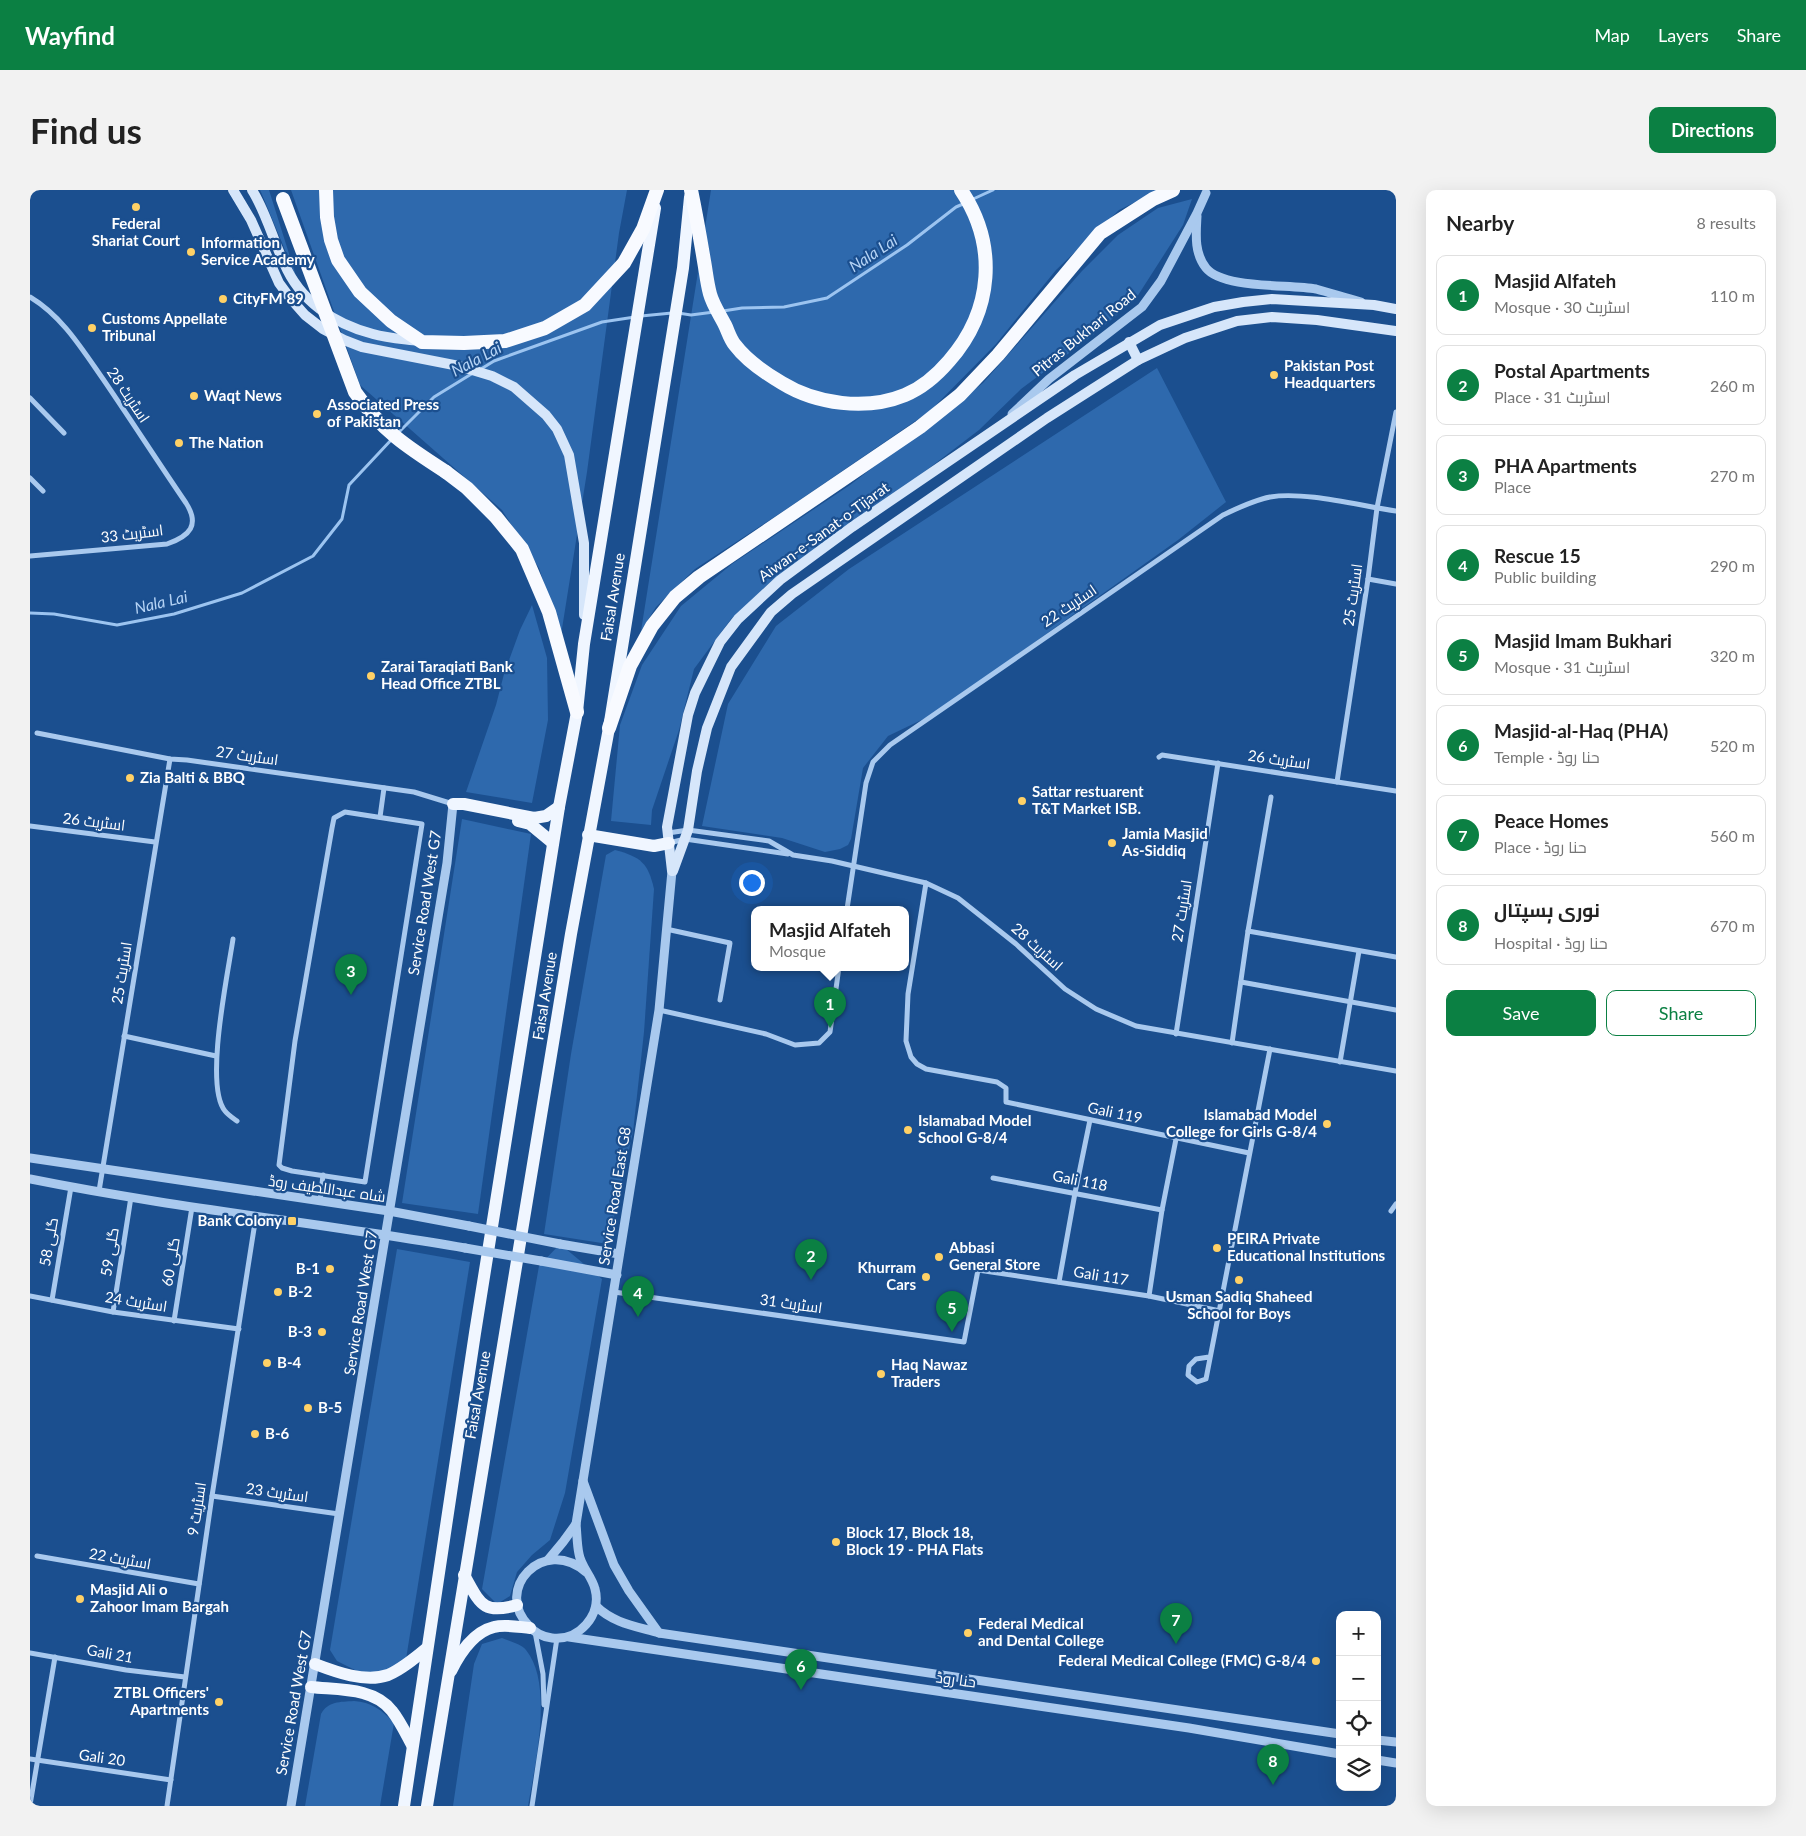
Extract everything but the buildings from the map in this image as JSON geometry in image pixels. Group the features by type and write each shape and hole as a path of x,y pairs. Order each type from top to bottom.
{"highway":[{"path":"326,190 327,217 331,240 338,260 360,292 391,321 422,342 464,343 505,341 545,328 584,305 624,262 643,229 657,190"},
{"path":"691,190 710,296 734,344 765,373 797,392 828,402 861,403 894,399 925,384 956,353 973,326 980,310 986,277 986,262 980,230 961,190"},
{"path":"609,728 630,666 652,626 675,598 699,577 920,427 960,395 998,355 1100,233 1153,199 1173,190"},
{"path":"281,195 355,392 369,412 389,433 467,488 496,517 522,549 549,612 577,712"}],"main road":[{"path":"233,190 251,220 279,283 305,315 324,329 362,347 459,366 492,376 514,387 534,403 557,428 569,455 584,543 584,644"},
{"path":"252,190 290,278 316,306 334,320 374,335 422,342"},
{"name":"Faisal Avenue","path":"404,1806 474,1333 553,843 577,712 584,644 657,190"},
{"name":"Faisal Avenue","path":"427,1806 446,1680 588,835 609,728 683,268 691,190"},
{"name":"Aiwan-e-Sanat-o-Tijarat","path":"672,872 667,827 688,715 695,693 720,642 738,619 780,580 852,527 1074,375 1160,325 1214,307 1272,299 1374,305 1396,309"},
{"name":"Aiwan-e-Sanat-o-Tijarat","path":"672,872 686,834 707,728 731,666 771,612 792,594 1039,424 1138,360 1185,338 1238,321 1258,318 1289,317 1396,331"},
{"path":"1129,342 1138,360"},
{"path":"678,768 697,771"},
{"path":"453,804 464,804 534,818 546,816 559,807"},
{"path":"453,804 464,810 530,824 553,843"},
{"path":"588,835 654,846 668,838"},
{"path":"464,1575 477,1598 491,1609 501,1610 517,1605"},
{"path":"446,1680 463,1651 471,1641 484,1631 494,1626 532,1630"},
{"path":"315,1664 346,1674 372,1678 387,1675 403,1667 427,1648"},
{"path":"311,1687 362,1692 373,1696 392,1711 412,1745"}],"street":[{"name":"Pitras Bukhari Road","path":"994,431 1049,379 1142,307 1161,281 1206,193"},
{"path":"1197,213 1197,250 1207,269 1214,275 1244,283 1317,290 1374,305"},
{"name":"اسٹریٹ 28","path":"30,297 55,316 77,342 178,492"},
{"path":"30,398 64,433"},
{"name":"اسٹریٹ 25","path":"1337,782 1377,508 1396,412"},
{"path":"30,478 43,491"},
{"name":"اسٹریٹ 33","path":"30,556 168,544 180,540 192,527 193,521 191,512 178,492"},
{"name":"اسٹریٹ 22","path":"847,906 866,783 874,762 890,745 1223,515 1270,497 1300,496 1396,511"},
{"path":"1368,579 1396,584"},
{"name":"اسٹریٹ 27","path":"37,733 170,759 414,792 453,804"},
{"name":"اسٹریٹ 26","path":"1160,756 1218,763 1396,791"},
{"name":"اسٹریٹ 25","path":"99,1191 170,759"},
{"name":"اسٹریٹ 27","path":"1176,1034 1218,763"},
{"path":"380,817 384,788"},
{"path":"1232,1043 1248,931 1271,797"},
{"name":"Service Road West G7","path":"291,1806 447,863 453,804"},
{"path":"345,812 380,817 422,824 365,1182 292,1171 279,1166 295,1041 334,818 345,812"},
{"name":"اسٹریٹ 26","path":"30,826 156,842"},
{"path":"668,838 686,834 794,855"},
{"name":"اسٹریٹ 28","path":"668,838 686,834 769,841 794,855 832,861 926,883 958,898 1016,944 1065,989 1096,1009 1136,1026 1396,1070"},
{"name":"Service Road East G8","path":"576,1524 659,1010 672,872"},
{"name":"Gali 119","path":"926,883 908,994 906,1041 911,1057 917,1064 926,1068 997,1082 1006,1088 1006,1102 1249,1153"},
{"path":"666,929 730,943 720,1000"},
{"path":"1248,931 1396,957"},
{"path":"233,939 216,1056 218,1096 224,1111 237,1121"},
{"path":"1340,1062 1358,951"},
{"path":"659,1010 766,1034 795,1045 819,1043 830,1032 838,971"},
{"path":"1240,982 1396,1010"},
{"path":"124,1036 216,1056"},
{"path":"1209,1357 1196,1359 1189,1366 1188,1375 1196,1382 1206,1379 1270,1049"},
{"path":"1059,1282 1090,1120"},
{"path":"1148,1296 1176,1139"},
{"name":"شاہ عبداللطیف روڈ","path":"30,1158 389,1211 620,1254"},
{"path":"320,1202 323,1175"},
{"name":"Gali 118","path":"993,1178 1162,1210"},
{"path":"30,1179 192,1207 386,1234 616,1275"},
{"name":"گلی 58","path":"52,1300 71,1187"},
{"name":"گلی 59","path":"113,1312 131,1197"},
{"path":"1391,1211 1396,1204"},
{"name":"گلی 60","path":"174,1321 192,1207"},
{"name":"اسٹریٹ 9","path":"167,1806 212,1496 256,1215"},
{"name":"Gali 117","path":"964,1342 978,1270 1148,1296 1220,1311"},
{"name":"اسٹریٹ 31","path":"614,1292 964,1342"},
{"name":"اسٹریٹ 24","path":"30,1296 113,1312 239,1329"},
{"path":"583,1480 614,1565 629,1591 659,1633"},
{"name":"اسٹریٹ 23","path":"212,1496 339,1514"},
{"path":"545,1718 543,1674 532,1630 522,1617 517,1605 518,1590 524,1576 534,1566 548,1560 576,1524"},
{"path":"532,1630 549,1638 568,1637 586,1625 596,1606 595,1588 579,1555 576,1524"},
{"name":"اسٹریٹ 22","path":"37,1556 199,1584"},
{"path":"548,1560 571,1562 586,1572"},
{"name":"حنا روڈ","path":"596,1606 606,1616 659,1633 1336,1733"},
{"name":"حنا روڈ","path":"568,1637 1189,1728 1336,1753"},
{"path":"532,1806 558,1638"},
{"name":"Gali 21","path":"30,1653 126,1670 185,1677"},
{"path":"30,1805 55,1657"},
{"path":"992,1700 995,1683"},
{"path":"1381,1740 1396,1742"},
{"name":"Gali 20","path":"30,1759 171,1780"},
{"path":"1381,1761 1396,1763"}],"shaded area":[{"path":"260,190 269,190 297,279 261,192"},
{"path":"291,190 627,190 619,233 587,472 561,635 539,568 502,510 360,385"},
{"path":"711,190 1160,190 1119,210 1056,270 996,344 930,411 695,569 656,607 641,631"},
{"path":"1192,199 1183,225 1135,300 1088,339 1021,389 979,430 898,492 776,577 731,619 694,669 679,730 652,810 651,825 611,821 620,725 642,665 681,606 732,564 850,485 983,383 1082,271 1118,235 1158,208"},
{"path":"1157,368 1226,502 1178,540 934,714 888,736 863,768 851,839 848,845 825,852 782,838 702,826 728,704 776,626 849,569"},
{"path":"532,605 547,658 548,720 532,803 466,792 496,705 504,674 520,630"},
{"path":"462,819 531,834 478,1214 402,1203"},
{"path":"615,850 631,855 642,862 649,873 654,889 644,1032 633,1132 608,1244 544,1234 571,1054 606,855"},
{"path":"560,1244 602,1279 565,1493 550,1540 532,1555 517,1572 510,1596 497,1604 482,1589 539,1266"},
{"path":"397,1249 470,1262 406,1659 383,1672 361,1673 337,1661 330,1650"},
{"path":"502,1638 518,1644 526,1650 534,1665 539,1683 541,1703 538,1748 528,1806 453,1806 474,1664 482,1644"},
{"path":"354,1701 376,1707 394,1723 380,1806 305,1806 321,1714 331,1704"}],"waterway":[{"name":"Nala Lai","path":"971,200 993,190"},
{"name":"Nala Lai","path":"723,311 742,308 784,307 827,298 907,245 956,207 963,204"},
{"name":"Nala Lai","path":"678,313 691,315 714,312"},
{"name":"Nala Lai","path":"641,316 672,313"},
{"name":"Nala Lai","path":"481,369 494,361 602,322 635,317"},
{"name":"Nala Lai","path":"398,433 434,397 473,373"},
{"name":"Nala Lai","path":"30,613 54,614 117,625 174,614 242,593 313,556 342,519 349,485 392,439"}],"place":[{"name":"Federal Shariat Court","path":"136,207"},
{"name":"Information Service Academy","path":"191,252"},
{"name":"CityFM 89","path":"223,299"},
{"name":"Customs Appellate Tribunal","path":"92,328"},
{"name":"Pakistan Post Headquarters","path":"1274,375"},
{"name":"Waqt News","path":"194,396"},
{"name":"Associated Press of Pakistan","path":"317,414"},
{"name":"The Nation","path":"179,443"},
{"name":"Zarai Taraqiati Bank Head Office ZTBL","path":"371,676"},
{"name":"Zia Balti & BBQ","path":"130,778"},
{"name":"Sattar restuarent T&T Market ISB.","path":"1022,801"},
{"name":"Jamia Masjid As-Siddiq","path":"1112,843"},
{"name":"PHA Apartments","path":"351,995"},
{"name":"Masjid Alfateh","path":"830,1028"},
{"name":"Islamabad Model College for Girls G-8/4","path":"1327,1124"},
{"name":"Islamabad Model School G-8/4","path":"908,1130"},
{"name":"Bank Colony","path":"292,1221"},
{"name":"PEIRA Private Educational Institutions","path":"1217,1248"},
{"name":"Abbasi General Store","path":"939,1257"},
{"name":"B-1","path":"330,1269"},
{"name":"Khurram Cars","path":"926,1277"},
{"name":"Postal Apartments","path":"811,1280"},
{"name":"Usman Sadiq Shaheed School for Boys","path":"1239,1280"},
{"name":"B-2","path":"278,1292"},
{"name":"Rescue 15","path":"638,1317"},
{"name":"B-3","path":"322,1332"},
{"name":"Masjid Imam Bukhari","path":"952,1332"},
{"name":"B-4","path":"267,1363"},
{"name":"Haq Nawaz Traders","path":"881,1374"},
{"name":"B-5","path":"308,1408"},
{"name":"B-6","path":"255,1434"},
{"name":"Block 17, Block 18, Block 19 - PHA Flats","path":"836,1542"},
{"name":"Masjid Ali o Zahoor Imam Bargah","path":"80,1599"},
{"name":"Federal Medical and Dental College","path":"968,1633"},
{"name":"Peace Homes","path":"1176,1644"},
{"name":"Federal Medical College (FMC) G-8/4","path":"1316,1661"},
{"name":"Masjid-al-Haq (PHA)","path":"801,1690"},
{"name":"ZTBL Officers' Apartments","path":"219,1702"},
{"name":"نوری ہسپتال","path":"1273,1785"}]}
